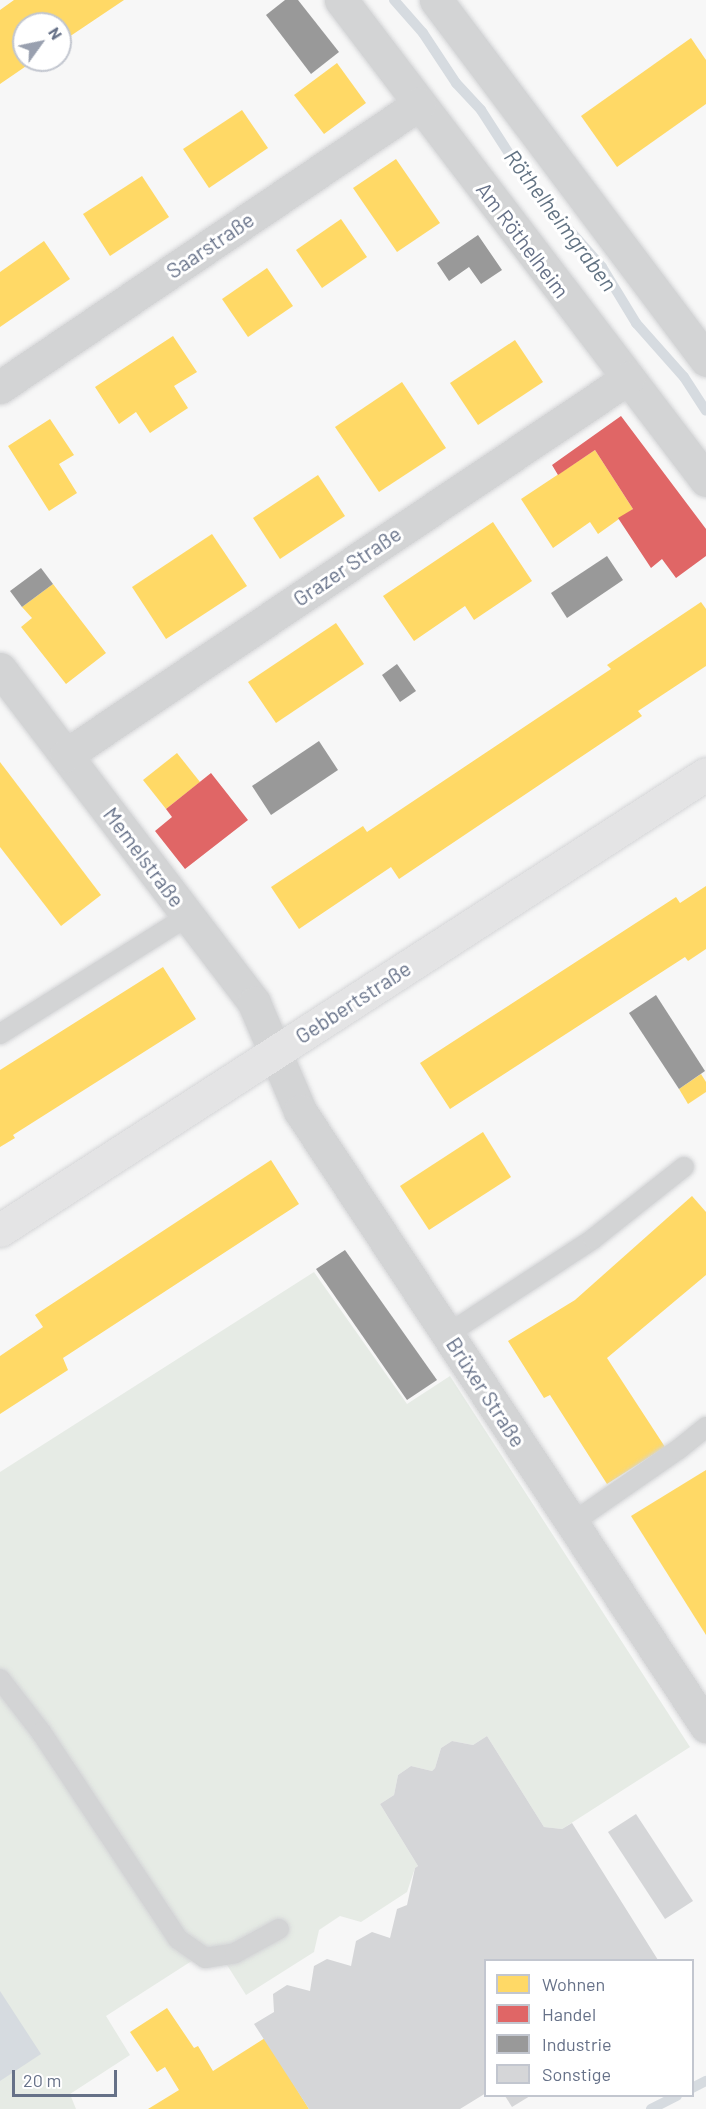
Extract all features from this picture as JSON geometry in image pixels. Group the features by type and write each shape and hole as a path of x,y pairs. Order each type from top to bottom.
{"street":[{"name":"Am Röthelheim","path":"341,0 706,480"},
{"path":"436,0 706,360"},
{"name":"Saarstraße","path":"0,387 420,104"},
{"name":"Grazer Straße","path":"66,755 628,378"},
{"name":"Memelstraße","path":"0,669 254,1003 275,1052"},
{"name":"Gebbertstraße","path":"0,1230 706,774"},
{"name":"Brüxer Straße","path":"275,1052 300,1111 572,1522 701,1707"}],"lane":[{"path":"0,1034 188,916"},
{"path":"448,1334 593,1239 684,1167"},
{"path":"572,1522 679,1449 706,1427"},
{"path":"0,1679 41,1732 178,1939 205,1959 235,1953 279,1929"}],"shaded area":[{"path":"314,1272 407,1404 450,1376 690,1747 562,1829 544,1827 487,1736 473,1745 452,1741 441,1748 432,1771 411,1766 398,1775 394,1795 380,1804 418,1866 415,1868 407,1892 361,1922 340,1916 319,1930 314,1952 246,1995 215,1946 106,2016 130,2055 70,2094 76,2109 0,2109 0,1472"},
{"path":"0,1991 41,2054 0,2081"}],"building: Wohnen":[{"path":"14,0 124,0 72,35 72,12 12,12 12,72 18,72 0,84 0,10"},
{"path":"691,38 706,60 706,104 617,167 581,116"},
{"path":"337,63 366,103 324,134 294,95"},
{"path":"242,110 268,148 209,188 183,149"},
{"path":"396,159 440,223 397,252 353,188"},
{"path":"142,176 169,217 110,256 83,214"},
{"path":"341,219 367,257 322,288 296,250"},
{"path":"44,241 70,279 0,327 0,272"},
{"path":"267,268 293,306 248,337 222,299"},
{"path":"173,336 197,372 174,386 188,408 150,433 136,412 119,424 95,387"},
{"path":"515,340 543,382 478,425 450,383"},
{"path":"402,382 446,448 379,492 335,427"},
{"path":"50,419 74,455 59,464 77,493 49,511 8,446"},
{"path":"595,450 633,509 598,534 590,522 553,548 521,499"},
{"path":"318,475 345,516 280,559 253,518"},
{"path":"493,522 532,581 474,620 465,606 414,641 383,596"},
{"path":"212,534 247,586 166,639 132,587"},
{"path":"53,584 106,653 66,684 21,627 32,618 22,607"},
{"path":"701,602 706,609 706,666 638,711 642,716 399,879 391,867 299,929 271,887 363,826 367,832 611,669 607,665"},
{"path":"336,623 364,664 276,723 248,682"},
{"path":"177,753 200,782 166,809 143,780"},
{"path":"0,762 101,895 61,926 0,847"},
{"path":"706,886 706,949 688,961 685,957 450,1109 420,1063 676,897 680,903"},
{"path":"163,967 196,1019 13,1135 15,1138 0,1147 0,1070"},
{"path":"701,1074 706,1082 706,1092 688,1104 679,1089"},
{"path":"483,1132 511,1177 429,1230 400,1186"},
{"path":"271,1160 299,1204 63,1358 68,1370 0,1414 0,1356 43,1327 35,1315"},
{"path":"692,1196 706,1212 706,1275 607,1358 665,1447 607,1484 550,1395 544,1398 508,1341 575,1300"},
{"path":"706,1470 706,1635 631,1516"},
{"path":"167,2008 194,2048 198,2046 213,2071 265,2038 309,2109 148,2109 179,2090 165,2067 157,2072 130,2032"}],"building: Handel":[{"path":"621,416 706,529 706,556 676,578 662,559 651,568 618,518 633,509 595,450 558,475 552,465"},
{"path":"211,773 248,820 185,869 155,831 172,817 166,809"}],"building: Industrie":[{"path":"285,0 298,0 339,52 311,74 266,15"},
{"path":"478,235 502,270 481,284 469,267 449,281 437,263"},
{"path":"607,556 623,580 567,618 551,593"},
{"path":"41,568 53,584 22,607 10,591"},
{"path":"397,664 416,691 400,702 382,675"},
{"path":"319,741 338,770 271,815 252,786"},
{"path":"656,995 705,1071 679,1089 629,1013"},
{"path":"345,1250 437,1380 407,1400 316,1269"}],"building: Sonstige":[{"path":"487,1736 544,1827 562,1829 572,1823 657,1959 484,1959 484,2094 460,2109 309,2109 254,2024 274,2012 273,1994 287,1985 310,1991 314,1966 327,1959 351,1966 356,1941 372,1932 390,1938 397,1909 407,1905 415,1868 418,1866 380,1804 394,1795 398,1775 411,1766 432,1771 441,1748 452,1741 473,1745"},
{"path":"636,1814 693,1901 665,1919 608,1832"},
{"path":"506,2097 528,2097 512,2107"}],"waterway":[{"name":"Röthelheimgraben","path":"394,0 423,33 456,83 481,110 528,183 602,267 636,323 684,377 706,411"},
{"name":"Röthelheimgraben","path":"694,2087 706,2081"},
{"name":"Röthelheimgraben","path":"651,2109 675,2097"}]}
